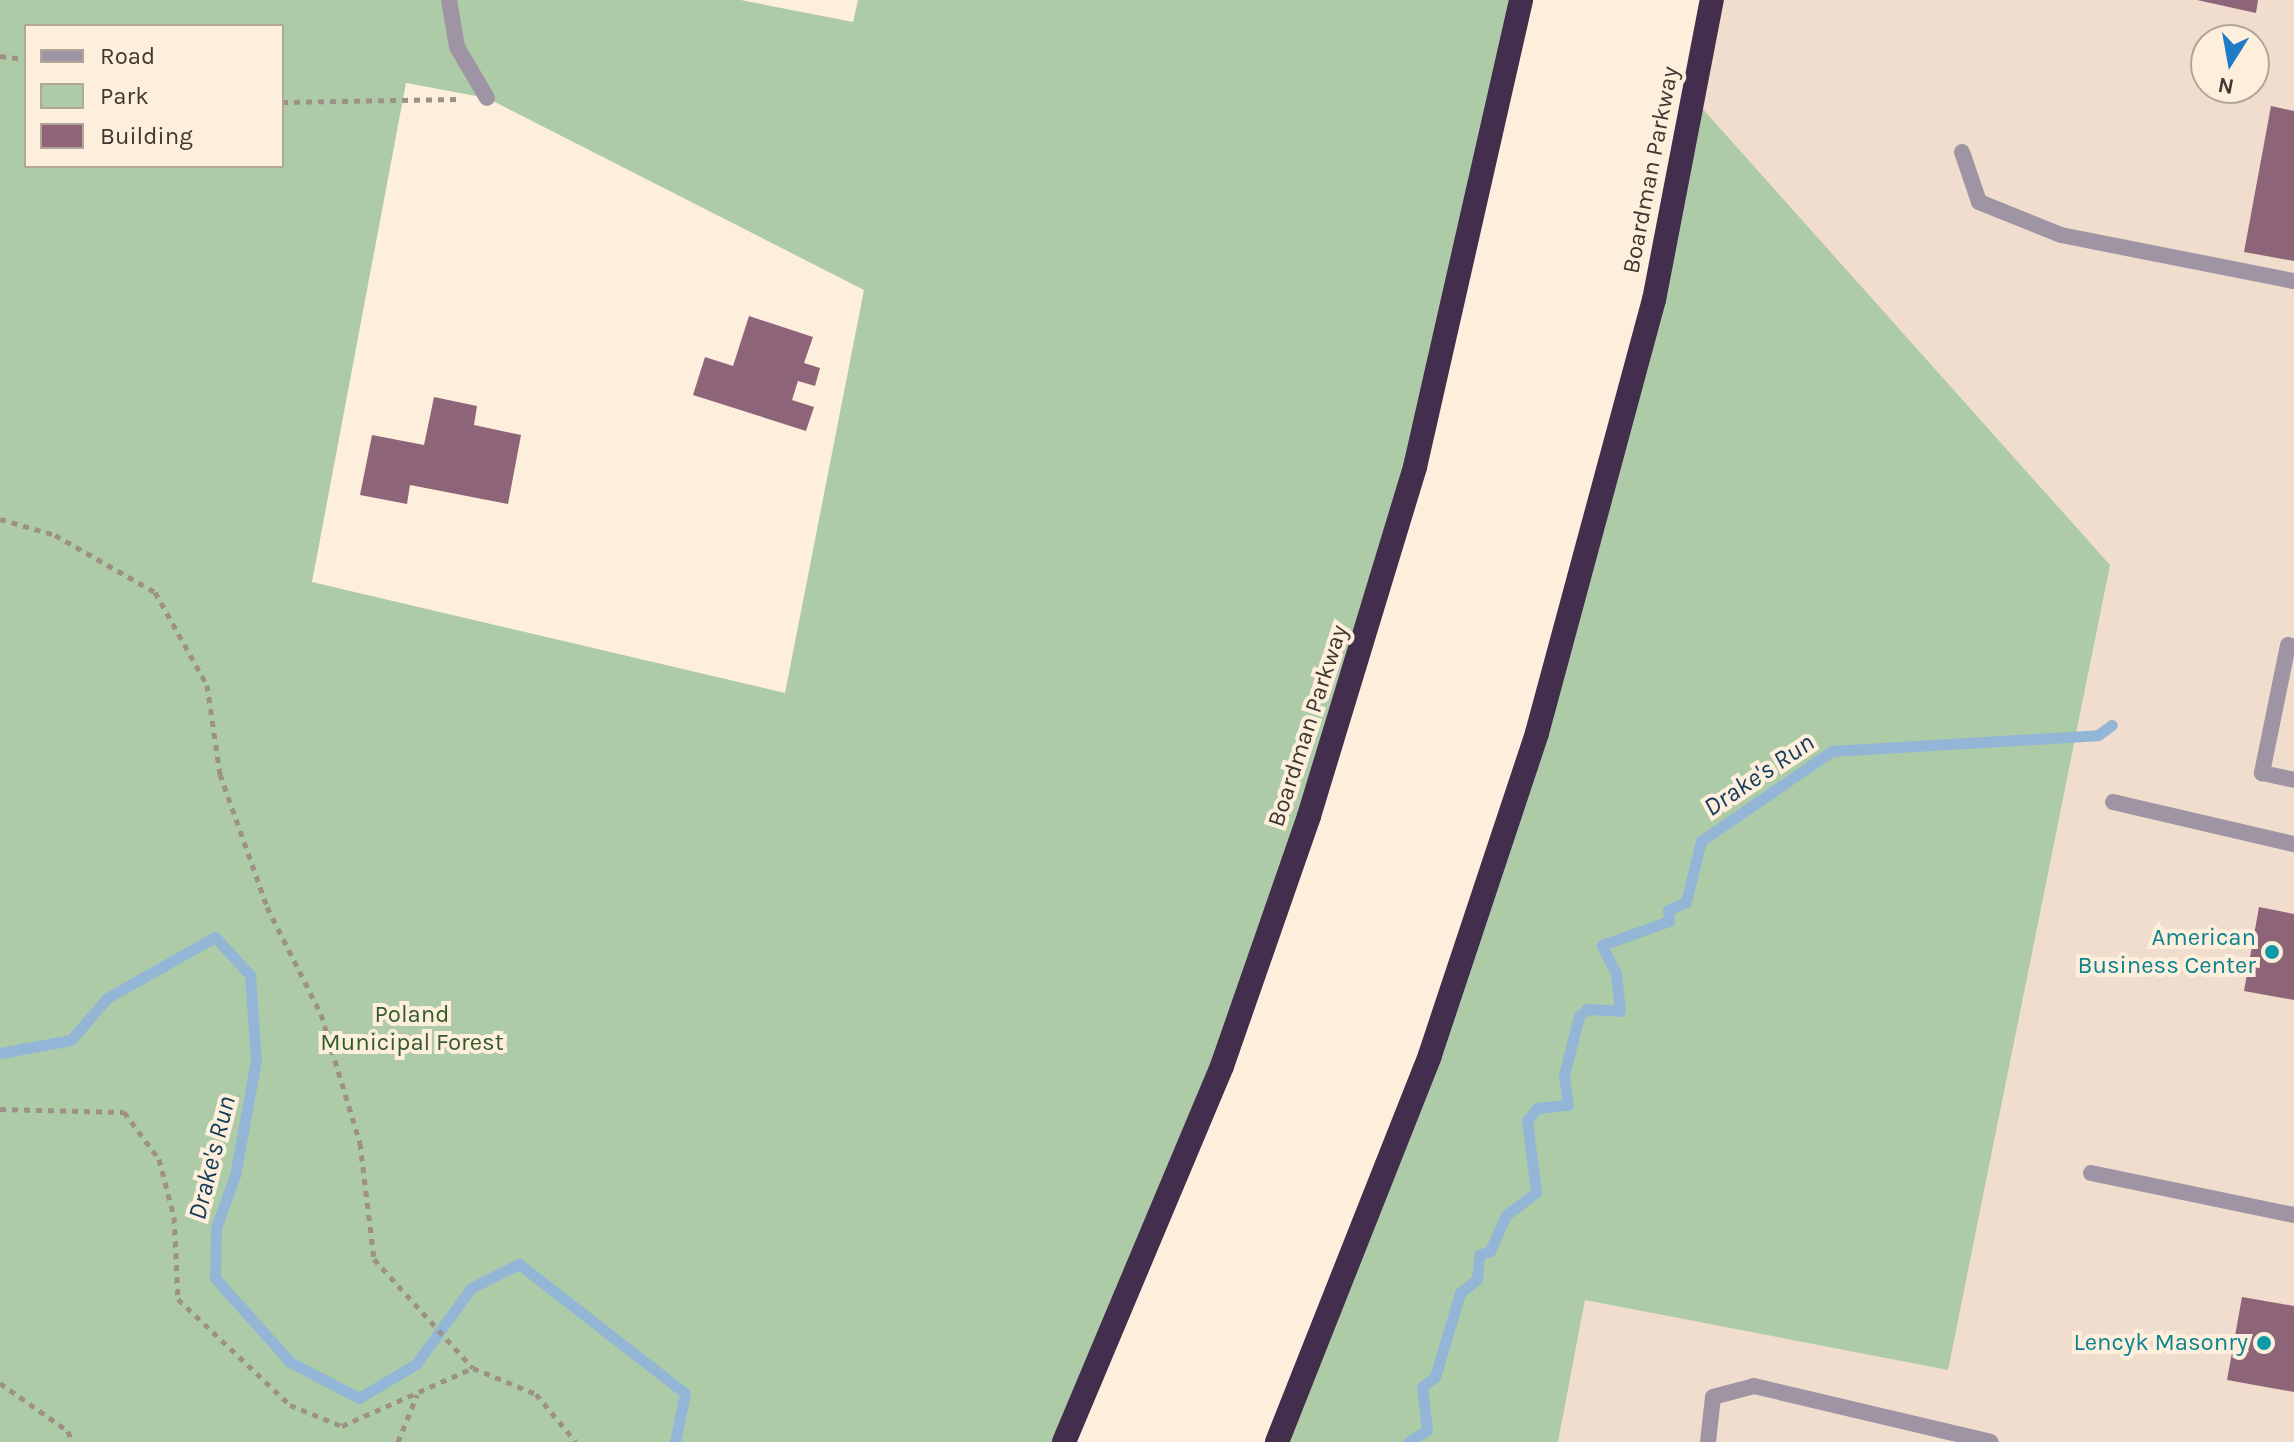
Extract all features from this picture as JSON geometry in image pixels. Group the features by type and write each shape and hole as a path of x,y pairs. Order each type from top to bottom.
{"highway":[{"name":"Boardman Parkway","path":"1064,1442 1222,1066 1309,816 1415,467 1521,0"},
{"name":"Boardman Parkway","path":"1277,1442 1430,1055 1537,733 1654,300 1712,0"}],"street":[{"path":"449,0 457,47 487,98"},
{"path":"1962,152 1979,202 2061,235 2294,281"},
{"path":"2294,647 2288,645 2286,699 2262,773 2294,780"},
{"path":"2113,802 2294,844"},
{"path":"2091,1173 2294,1215"},
{"path":"1708,1442 1713,1397 1754,1386 1990,1442"}],"path":[{"path":"0,56 24,59"},
{"path":"284,102 487,98"},
{"path":"0,519 55,535 155,592 207,685 220,774 267,907 321,1014 360,1143 374,1259 473,1368 536,1394 576,1442"},
{"path":"0,1109 124,1112 159,1159 174,1217 178,1299 290,1405 342,1426 473,1368"},
{"path":"0,1383 68,1431 72,1442"},
{"path":"398,1442 417,1395"}],"shaded area":[{"path":"1712,0 2294,0 2294,1442 1558,1442 1585,1299 1949,1370 1693,98"}],"green space":[{"name":"Poland Municipal Forest","path":"0,0 741,0 853,22 858,0 1521,0 1474,227 1309,816 1064,1442 0,1442","holes":["406,83 487,98 864,290 785,693 312,582"]},
{"path":"1693,98 2110,565 1948,1370 1585,1300 1558,1442 1277,1442 1537,733"}],"building":[{"path":"2197,0 2258,0 2256,13"},
{"path":"2271,106 2294,111 2294,261 2244,252"},
{"path":"749,316 813,337 804,363 820,368 815,386 798,381 792,400 814,407 806,431 693,395 705,357 733,366"},
{"path":"434,397 477,406 474,425 521,435 508,504 410,485 407,504 360,495 372,435 424,445"},
{"name":"American Business Center","path":"2259,907 2294,914 2294,1000 2244,991"},
{"name":"Lencyk Masonry","path":"2242,1297 2294,1306 2294,1392 2227,1380"}],"waterway":[{"name":"Drake's Run","path":"1408,1442 1427,1430 1422,1387 1435,1377 1460,1293 1477,1279 1479,1255 1490,1251 1506,1215 1536,1192 1527,1121 1537,1108 1568,1105 1564,1075 1579,1016 1587,1009 1620,1011 1616,973 1602,945 1669,921 1668,910 1686,902 1701,841 1832,751 2098,735 2112,725"},
{"name":"Drake's Run","path":"0,1053 71,1040 107,998 215,937 250,975 256,1060 235,1175 216,1228 215,1278 290,1362 359,1398 416,1364 471,1288 519,1264 685,1393 675,1442"}],"place":[{"name":"American Business Center","path":"2272,952"},
{"name":"Lencyk Masonry","path":"2264,1343"}]}
